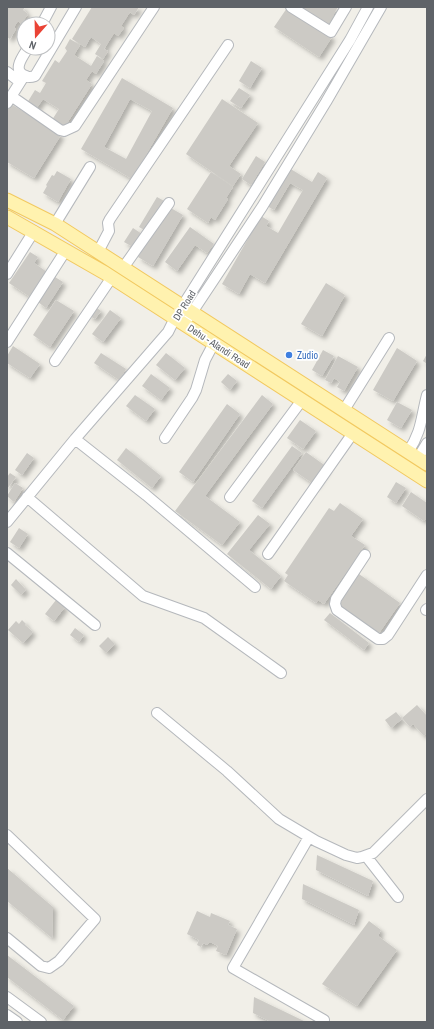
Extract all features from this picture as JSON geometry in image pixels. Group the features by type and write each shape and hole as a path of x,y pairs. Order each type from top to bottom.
{"main road":[{"name":"Dehu - Alandi Road","path":"7,200 58,227 98,252 418,458"},
{"name":"Dehu - Alandi Road","path":"7,217 54,242 112,277 427,482"},
{"path":"54,242 58,227"}],"street":[{"path":"46,16 51,7"},
{"path":"7,72 22,79 35,76 76,7"},
{"path":"22,79 9,100 60,130 75,126 154,7"},
{"path":"291,7 331,32 346,7"},
{"name":"DP Road","path":"188,310 368,7"},
{"name":"DP Road","path":"75,439 168,332 180,321 262,208 382,7"},
{"path":"356,27 366,33"},
{"path":"98,252 109,231 108,223 110,219 228,45"},
{"path":"22,79 18,69 24,56"},
{"path":"58,227 90,167"},
{"path":"123,268 169,203"},
{"path":"7,274 34,231"},
{"path":"7,342 66,250"},
{"path":"55,361 112,277"},
{"path":"344,410 389,338"},
{"path":"165,438 192,398 205,360 214,343"},
{"path":"418,458 415,442 420,431 427,394"},
{"path":"230,497 302,400"},
{"path":"268,554 353,433"},
{"path":"7,522 75,439 146,495 255,587"},
{"path":"418,458 427,443"},
{"path":"27,497 143,596 204,618 281,673"},
{"path":"7,553 95,626"},
{"path":"365,555 336,599 335,604 338,610 378,639 383,639 388,635 427,575"},
{"path":"157,713 227,771 278,819 309,837 346,855 357,858 373,853 427,799"},
{"path":"7,835 95,918 59,961 48,968 41,966 7,938"},
{"path":"309,837 233,968 324,1020 323,1022"},
{"path":"366,856 398,897"},
{"path":"7,997 41,1022"},
{"path":"7,1015 17,1022"}],"building":[{"path":"7,7 25,7 23,10 28,14 27,16 16,16 16,24 14,27 16,29 10,39 7,37"},
{"path":"92,7 139,7 134,15 130,12 121,26 124,28 118,36 114,33 104,49 108,51 103,59 95,54 101,44 91,37 85,47 72,39"},
{"path":"296,7 338,7 333,15 336,16 330,28"},
{"path":"287,8 332,37 319,57 274,27"},
{"path":"70,39 80,45 74,55 91,66 97,56 104,61 96,74 92,71 86,80 92,84 64,128 52,120 59,109 43,99 36,109 27,103 35,90 40,93 46,83 42,81 55,60 59,63 67,51 65,48"},
{"path":"251,61 262,68 250,88 239,81"},
{"path":"122,78 173,108 132,179 81,149","holes":["130,99 152,111 126,159 104,147"]},
{"path":"239,88 250,95 241,108 230,101"},
{"path":"222,99 258,123 229,166 241,174 233,186 186,154"},
{"path":"11,104 61,135 34,178 7,162 7,111"},
{"path":"256,156 265,162 251,185 242,179"},
{"path":"289,168 312,182 318,172 327,178 265,283 250,274 239,294 222,284 261,216 269,221 266,226 278,233 303,190 290,183 274,210 267,206"},
{"path":"57,171 71,179 58,202 43,193 52,175 54,176"},
{"path":"211,172 233,187 226,198 228,199 215,220 211,217 208,223 187,209"},
{"path":"157,197 166,202 148,232 139,227"},
{"path":"169,207 183,215 153,266 138,257"},
{"path":"190,227 214,244 207,253 195,245 177,271 165,262"},
{"path":"133,228 142,234 133,247 124,242"},
{"path":"30,252 38,257 34,263 47,272 30,297 9,283"},
{"path":"55,277 63,282 46,308 38,302"},
{"path":"326,283 345,295 322,336 301,324"},
{"path":"56,300 74,311 50,347 33,335"},
{"path":"94,306 101,311 95,319 88,315"},
{"path":"110,310 121,318 103,342 92,334"},
{"path":"13,346 40,364 30,378 7,363 7,356"},
{"path":"397,348 417,361 393,401 373,390"},
{"path":"323,350 334,356 322,376 312,370"},
{"path":"101,353 126,369 119,380 94,363"},
{"path":"166,353 185,368 175,380 156,365"},
{"path":"427,354 427,364 423,361"},
{"path":"338,356 358,367 344,391 337,387 340,382 334,378 331,383 325,380"},
{"path":"151,374 170,388 161,400 142,386"},
{"path":"228,374 237,381 230,390 221,382"},
{"path":"135,395 155,409 146,421 126,406"},
{"path":"262,395 273,404 205,496 240,522 222,545 175,511"},
{"path":"397,402 412,410 401,428 387,420"},
{"path":"227,404 240,414 193,482 179,472"},
{"path":"300,420 316,431 303,449 287,438"},
{"path":"292,446 302,453 262,508 252,501"},
{"path":"126,448 161,476 152,488 117,460"},
{"path":"306,452 327,467 315,485 293,470"},
{"path":"27,453 34,458 22,475 15,470"},
{"path":"10,473 16,477 7,489 7,477"},
{"path":"396,482 406,488 396,503 387,497"},
{"path":"15,483 23,488 14,502 7,496"},
{"path":"411,492 427,503 427,517 424,521 402,506"},
{"path":"340,503 363,519 351,536 365,545 324,604 318,600 316,603 284,581 288,575 285,573 329,508 334,511"},
{"path":"258,515 270,524 249,550 281,576 271,589 227,554"},
{"path":"19,528 28,534 19,548 10,542"},
{"path":"359,574 400,603 379,633 337,604"},
{"path":"16,579 26,590 21,595 11,585"},
{"path":"56,600 65,607 54,621 45,614"},
{"path":"330,613 369,643 364,650 324,620"},
{"path":"22,620 33,632 23,643 8,630 16,621 19,624"},
{"path":"75,628 84,635 79,642 70,635"},
{"path":"108,637 115,644 106,653 99,646"},
{"path":"417,705 427,716 427,733 424,736 413,724 410,727 402,718"},
{"path":"396,712 402,719 391,728 385,720"},
{"path":"317,855 373,881 368,896 316,870"},
{"path":"7,868 53,907 52,938 7,901"},
{"path":"303,884 359,910 354,925 302,899"},
{"path":"197,911 210,917 211,913 230,921 228,925 237,929 226,955 216,951 218,946 210,942 207,945 203,943 201,947 197,945 199,940 187,934"},
{"path":"369,921 381,930 378,936 397,950 357,1006 322,984"},
{"path":"7,955 74,1006 63,1020 7,977"},
{"path":"254,997 306,1022 271,1022 253,1013"}],"place":[{"name":"Zudio","path":"289,355"}]}
